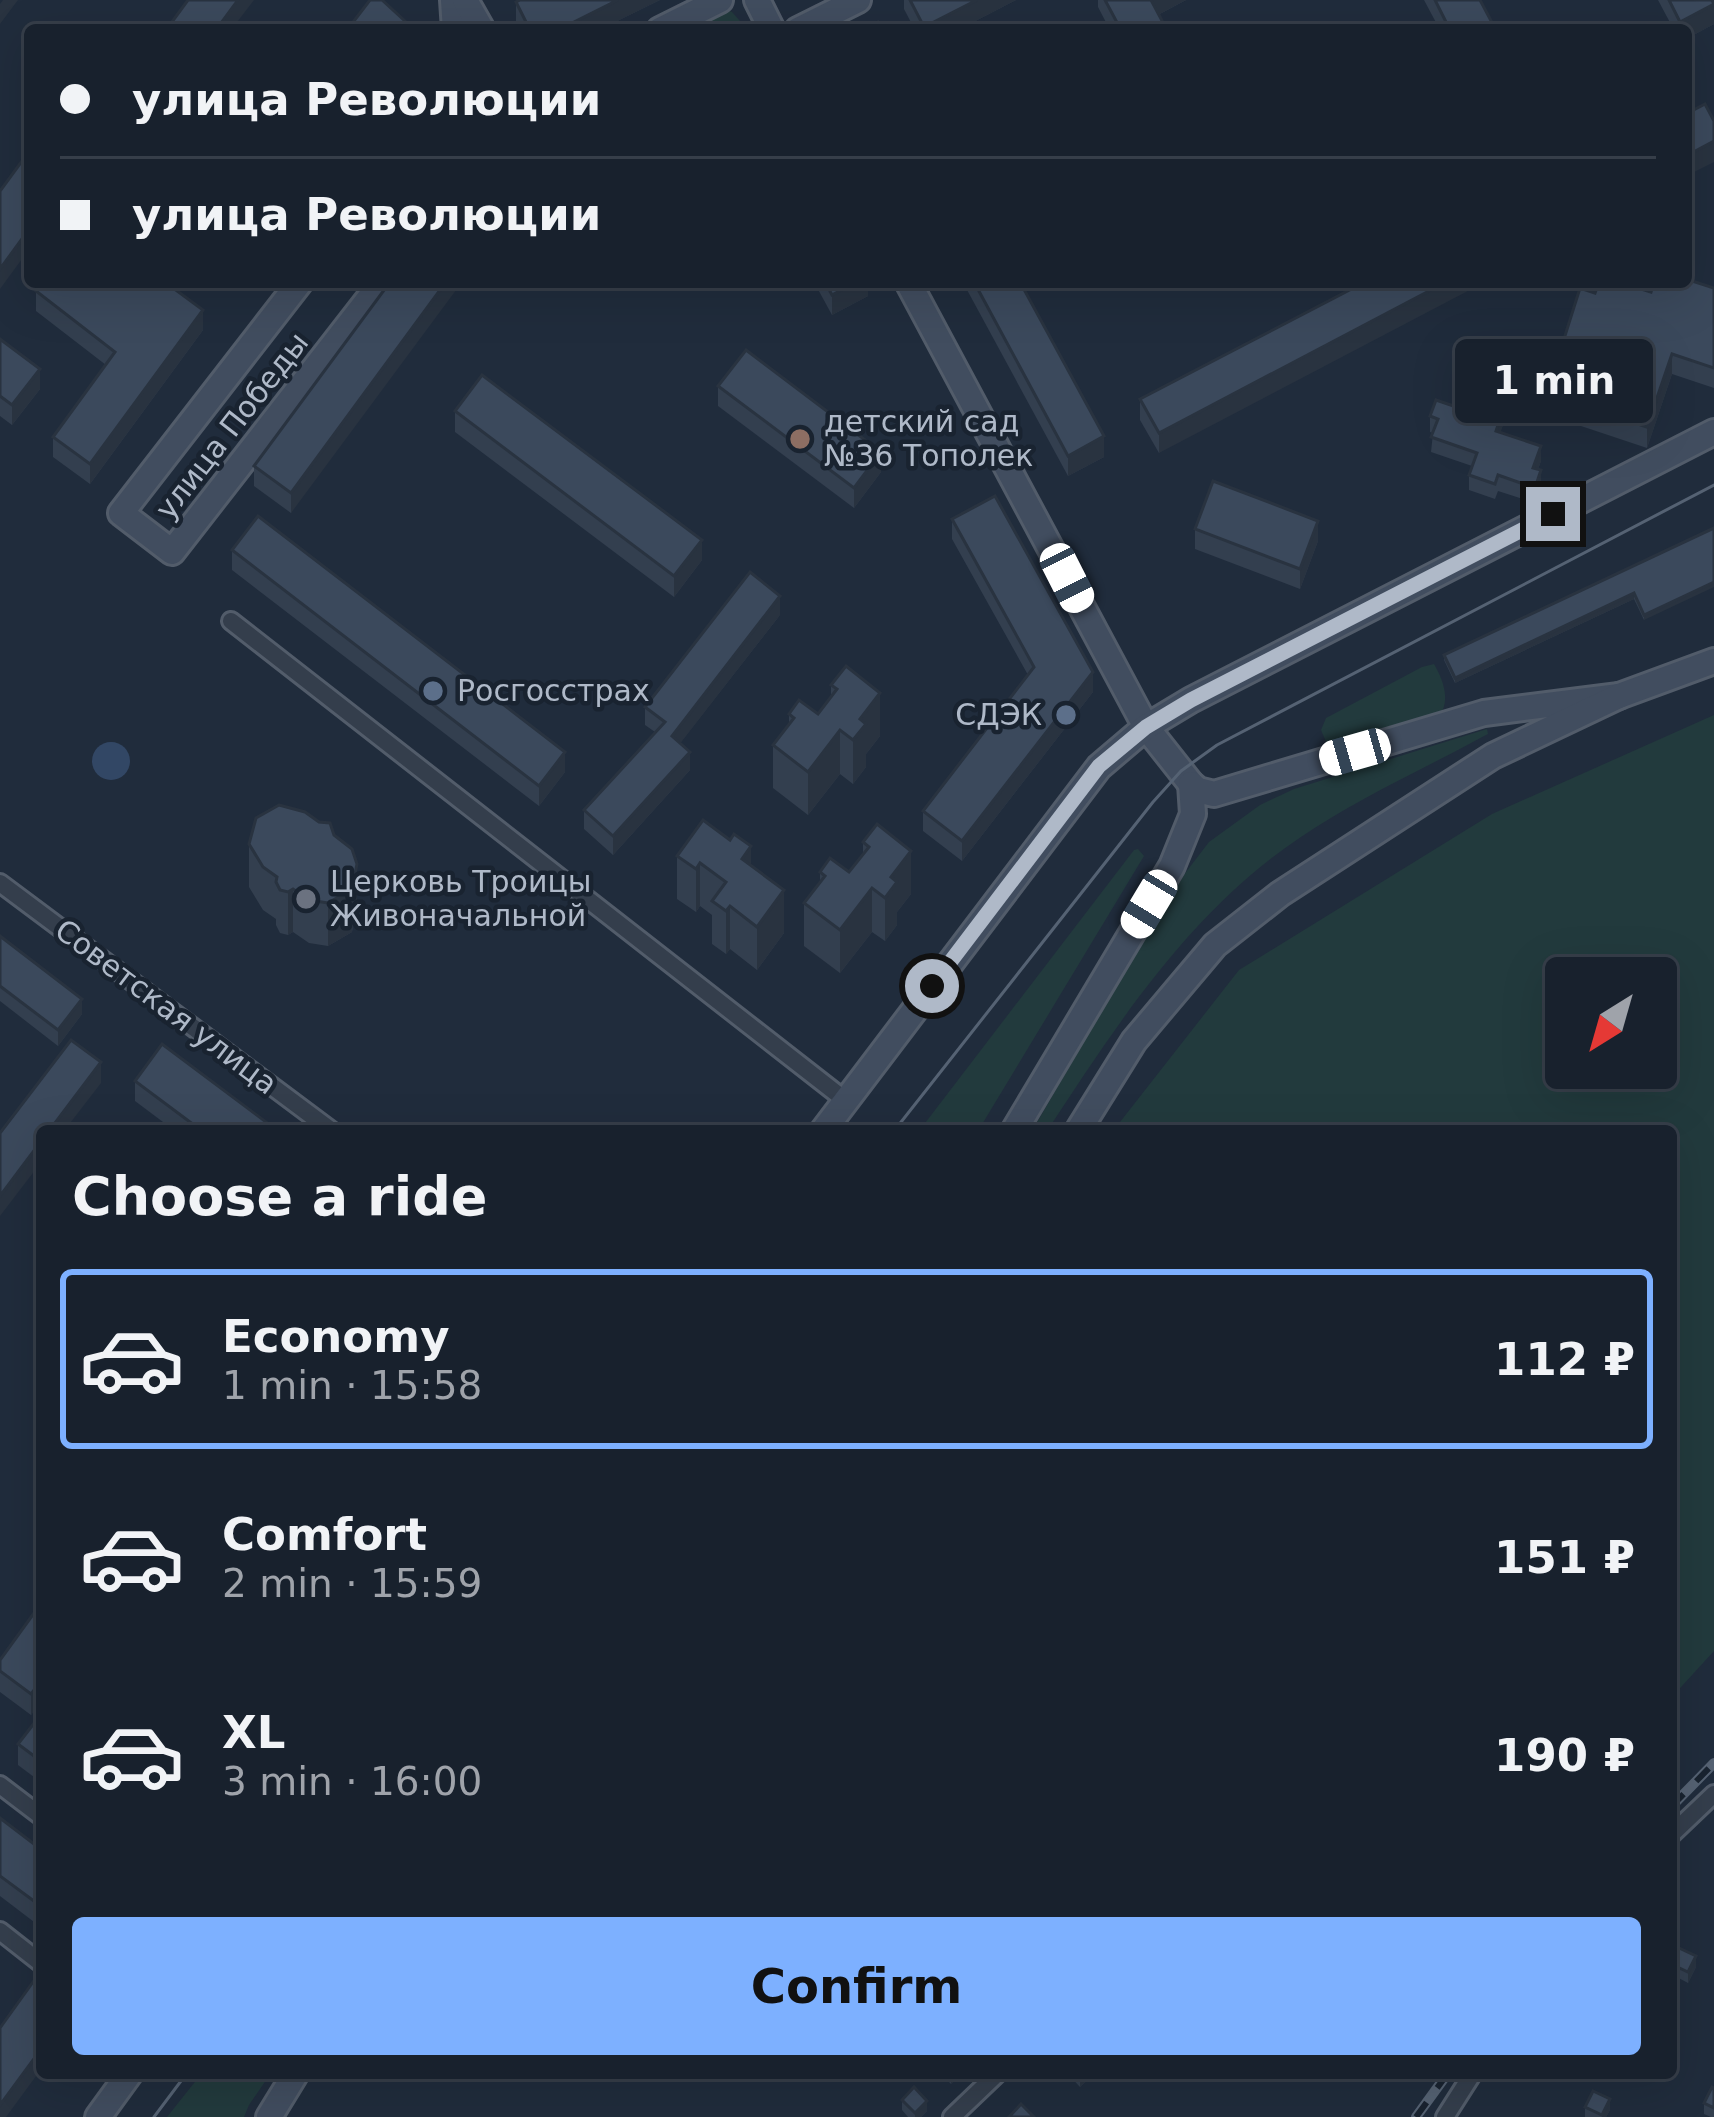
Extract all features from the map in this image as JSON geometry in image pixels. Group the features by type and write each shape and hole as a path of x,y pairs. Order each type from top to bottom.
{"street":[{"path":"672,24 720,0"},
{"path":"810,24 859,0"},
{"name":"улица Победы","path":"295,288 122,513 172,552 377,288"},
{"path":"911,288 1146,727 1198,790 1214,794 1484,713 1619,696"},
{"path":"827,1125 1099,766 1146,727 1714,432"},
{"path":"231,621 845,1100"},
{"path":"1082,1125 1135,1041 1215,945 1280,894 1493,755 1619,696 1714,661"},
{"path":"1018,1125 1172,866 1193,814 1191,784"},
{"name":"Советская улица","path":"0,883 324,1125"},
{"path":"0,1785 36,1812"},
{"path":"1677,1829 1714,1794"},
{"path":"0,1931 36,1959"},
{"path":"98,2117 126,2079"},
{"path":"269,2117 292,2079"},
{"path":"952,2117 992,2079"},
{"path":"1444,2117 1468,2079"}],"green space":[{"path":"724,9 743,24 693,24"},
{"path":"1434,664 1445,703 1430,724 1360,745 1327,744 1321,730 1326,718"},
{"path":"1714,715 1714,1651 1677,1691 1677,1125 1118,1125 1239,970 1492,814"},
{"path":"1487,729 1488,734 1320,824 1259,868 1158,972 1051,1125 1035,1125 1152,924 1209,842 1260,805 1294,789"},
{"path":"1134,850 1144,856 982,1125 924,1125"},
{"path":"197,2079 267,2079 244,2117 167,2117"}],"water":[{"path":"111,742 124,748 130,761 124,774 111,780 98,774 92,761 98,748"}],"building":[{"path":"188,0 238,0 220,24 170,24"},
{"path":"370,0 382,0 406,22 404,24 352,24"},
{"path":"618,0 570,24 527,24 516,2"},
{"path":"910,0 977,0 930,24 922,24"},
{"path":"1105,0 1151,0 1164,24 1118,24"},
{"path":"1435,0 1480,0 1493,24 1447,24"},
{"path":"1669,0 1712,0 1714,4 1680,22"},
{"path":"1705,104 1714,121 1714,141 1692,153 1692,111"},
{"path":"24,158 24,236 0,269 0,191"},
{"path":"1692,281 1714,288 1714,368 1672,354 1647,427 1578,404 1589,372 1557,361 1580,288 1595,293 1597,288 1651,292 1652,288 1692,288"},
{"path":"173,288 203,310 90,464 53,437 115,352 36,291"},
{"path":"386,288 442,288 291,493 254,466"},
{"path":"977,288 1023,288 1104,436 1068,456"},
{"path":"1353,288 1435,288 1159,433 1140,399"},
{"path":"0,339 40,369 12,405 0,396"},
{"path":"746,350 881,452 854,488 718,386"},
{"path":"482,375 702,540 674,576 455,411"},
{"path":"1436,400 1480,415 1484,403 1503,410 1496,431 1541,446 1533,468 1541,470 1535,488 1498,475 1495,484 1469,475 1477,453 1431,437 1438,419 1430,416"},
{"path":"1213,481 1318,521 1300,569 1195,529"},
{"path":"995,496 1093,672 962,841 923,811 1034,667 952,519"},
{"path":"258,516 565,752 539,786 232,550"},
{"path":"1714,528 1714,582 1644,615 1634,593 1455,678 1444,655"},
{"path":"750,572 780,596 672,736 690,752 613,836 584,810 665,722 645,707"},
{"path":"846,666 880,693 860,719 866,724 853,740 840,730 808,772 773,745 794,718 789,714 799,700 818,714 837,689 831,685"},
{"path":"279,805 330,823 334,835 352,849 357,864 352,889 328,903 309,900 293,889 280,890 277,877 263,867 249,844 256,818"},
{"path":"703,820 730,840 734,834 751,846 742,859 784,890 757,927 730,906 726,911 712,901 726,882 700,863 696,869 677,856"},
{"path":"877,824 911,851 891,877 897,882 885,898 872,888 840,930 804,903 825,876 820,872 830,858 849,872 869,847 863,842"},
{"path":"0,936 82,999 58,1030 0,986"},
{"path":"71,1040 101,1062 54,1125 36,1125 36,1148 0,1196 0,1133"},
{"path":"162,1044 270,1125 194,1125 135,1081"},
{"path":"36,1610 36,1688 31,1694 0,1671 0,1660"},
{"path":"36,1721 36,1758 18,1744"},
{"path":"0,1818 36,1845 36,1903 0,1876"},
{"path":"1679,1948 1696,1956 1688,1972 1677,1967"},
{"path":"36,1978 36,2056 0,2105 0,2028"},
{"path":"914,2087 927,2101 915,2113 902,2100"},
{"path":"1714,2088 1714,2108 1704,2103"},
{"path":"1593,2091 1610,2099 1602,2115 1585,2107"},
{"path":"1021,2104 1034,2117 1009,2117"}],"tram line":[{"path":"899,1125 1181,771 1217,745 1714,485"},
{"path":"154,2117 182,2079"}],"railway":[{"path":"1677,1801 1714,1763"},
{"path":"1416,2117 1444,2079"}],"place":[{"name":"детский сад №36 Тополек","path":"800,439"},
{"name":"Росгосстрах","path":"433,691"},
{"name":"СДЭК","path":"1066,715"},
{"name":"Церковь Троицы Живоначальной","path":"306,899"}],"route":[{"path":"932,986 1099,766 1146,727 1553,514"}]}
